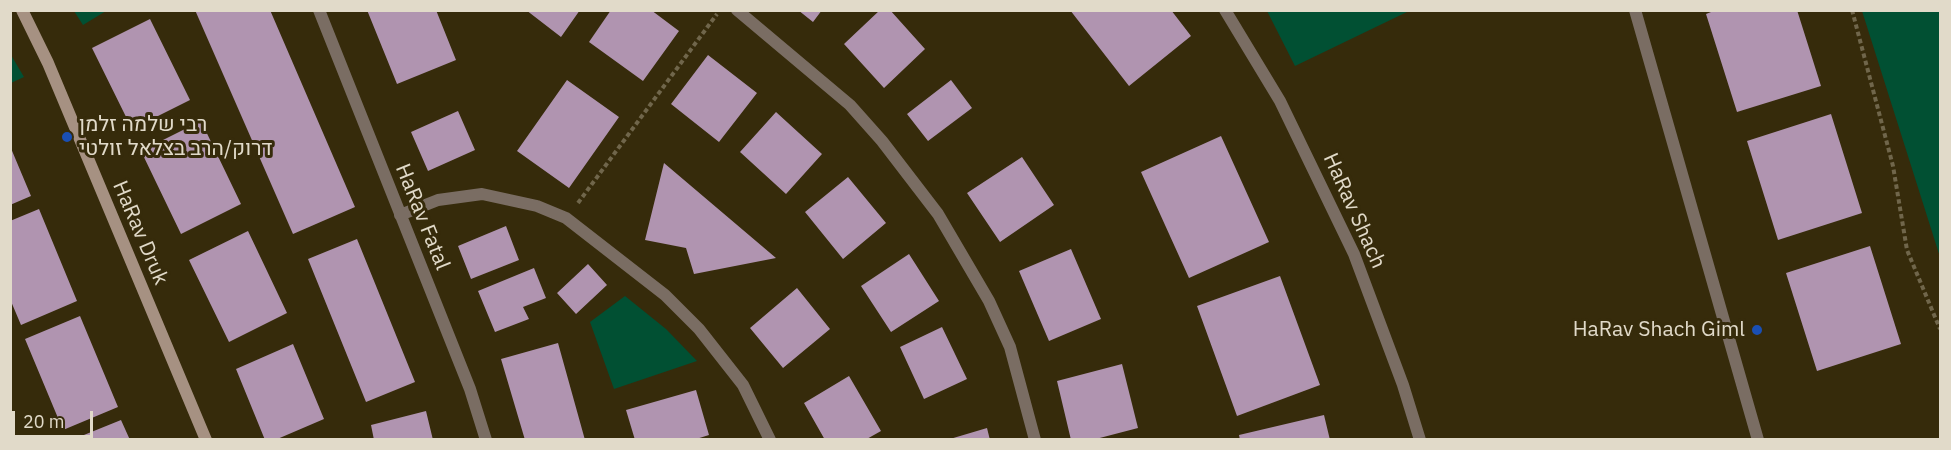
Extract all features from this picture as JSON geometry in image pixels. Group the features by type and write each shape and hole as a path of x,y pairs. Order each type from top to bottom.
{"street":[{"name":"HaRav Druk","path":"22,10 48,63 206,440"},
{"name":"HaRav Fatal","path":"319,10 470,389 486,440"},
{"path":"737,10 850,105 882,141 938,214 989,301 1010,347 1035,440"},
{"name":"HaRav Shach","path":"1225,10 1280,101 1354,254 1403,385 1420,440"},
{"path":"1635,10 1758,440"},
{"path":"400,214 438,200 483,194 537,206 566,218 665,295 699,329 743,386 770,440"}],"path":[{"path":"566,218 720,10"},
{"path":"1852,10 1893,166 1907,250 1941,329"}],"green space":[{"path":"74,11 106,11 83,25"},
{"path":"1267,11 1409,11 1295,66"},
{"path":"1862,11 1940,11 1940,257"},
{"path":"11,55 24,77 10,83"},
{"path":"625,296 666,329 697,361 614,389 590,322"}],"building":[{"path":"195,10 270,10 355,207 293,234"},
{"path":"367,10 436,10 456,60 397,84"},
{"path":"526,10 580,10 561,37"},
{"path":"611,10 651,10 679,31 643,81 589,42"},
{"path":"798,10 822,10 813,22"},
{"path":"880,10 890,10 925,49 884,88 844,44"},
{"path":"1070,10 1171,10 1191,36 1129,86"},
{"path":"1716,10 1797,10 1821,86 1737,112 1706,14"},
{"path":"150,19 190,100 132,129 92,48"},
{"path":"708,55 757,93 719,142 671,104"},
{"path":"567,80 619,117 569,188 517,151"},
{"path":"951,80 972,108 928,141 907,114"},
{"path":"458,111 475,150 428,171 411,132"},
{"path":"776,112 822,154 786,194 740,152"},
{"path":"1831,114 1862,213 1778,240 1747,141"},
{"path":"201,121 241,204 181,234 141,151"},
{"path":"1221,136 1269,242 1189,278 1141,172"},
{"path":"10,146 31,196 10,205"},
{"path":"1022,157 1054,205 1000,242 967,193"},
{"path":"664,163 776,258 694,274 686,248 645,240"},
{"path":"848,177 886,223 843,259 805,212"},
{"path":"39,209 77,301 21,325 10,299 10,221"},
{"path":"506,226 519,260 471,279 458,246"},
{"path":"248,231 287,313 229,342 189,260"},
{"path":"357,239 415,382 366,402 308,259"},
{"path":"1870,246 1901,344 1817,371 1786,273"},
{"path":"1071,249 1101,319 1049,341 1019,271"},
{"path":"909,254 939,301 891,332 861,286"},
{"path":"588,264 607,285 576,314 557,293"},
{"path":"534,268 546,298 523,307 529,319 495,332 478,291"},
{"path":"1280,276 1320,385 1237,416 1197,306"},
{"path":"797,288 830,329 783,368 750,328"},
{"path":"80,316 118,407 63,430 25,339"},
{"path":"942,327 967,379 924,399 900,347"},
{"path":"558,343 585,440 525,440 501,359"},
{"path":"293,344 324,419 275,440 265,440 236,369"},
{"path":"1122,364 1138,428 1092,440 1071,440 1057,381"},
{"path":"849,376 881,431 865,440 825,440 804,403"},
{"path":"696,390 709,435 693,440 635,440 626,410"},
{"path":"426,411 433,440 374,440 371,425"},
{"path":"1324,415 1330,440 1240,440 1239,435"},
{"path":"121,420 130,440 74,440 74,439"},
{"path":"987,428 990,440 950,440 950,439"}],"place":[{"name":"רבי שלמה זלמן דרוק/הרב בצלאל זולטי","path":"67,137"},
{"name":"HaRav Shach Giml","path":"1757,330"}]}
